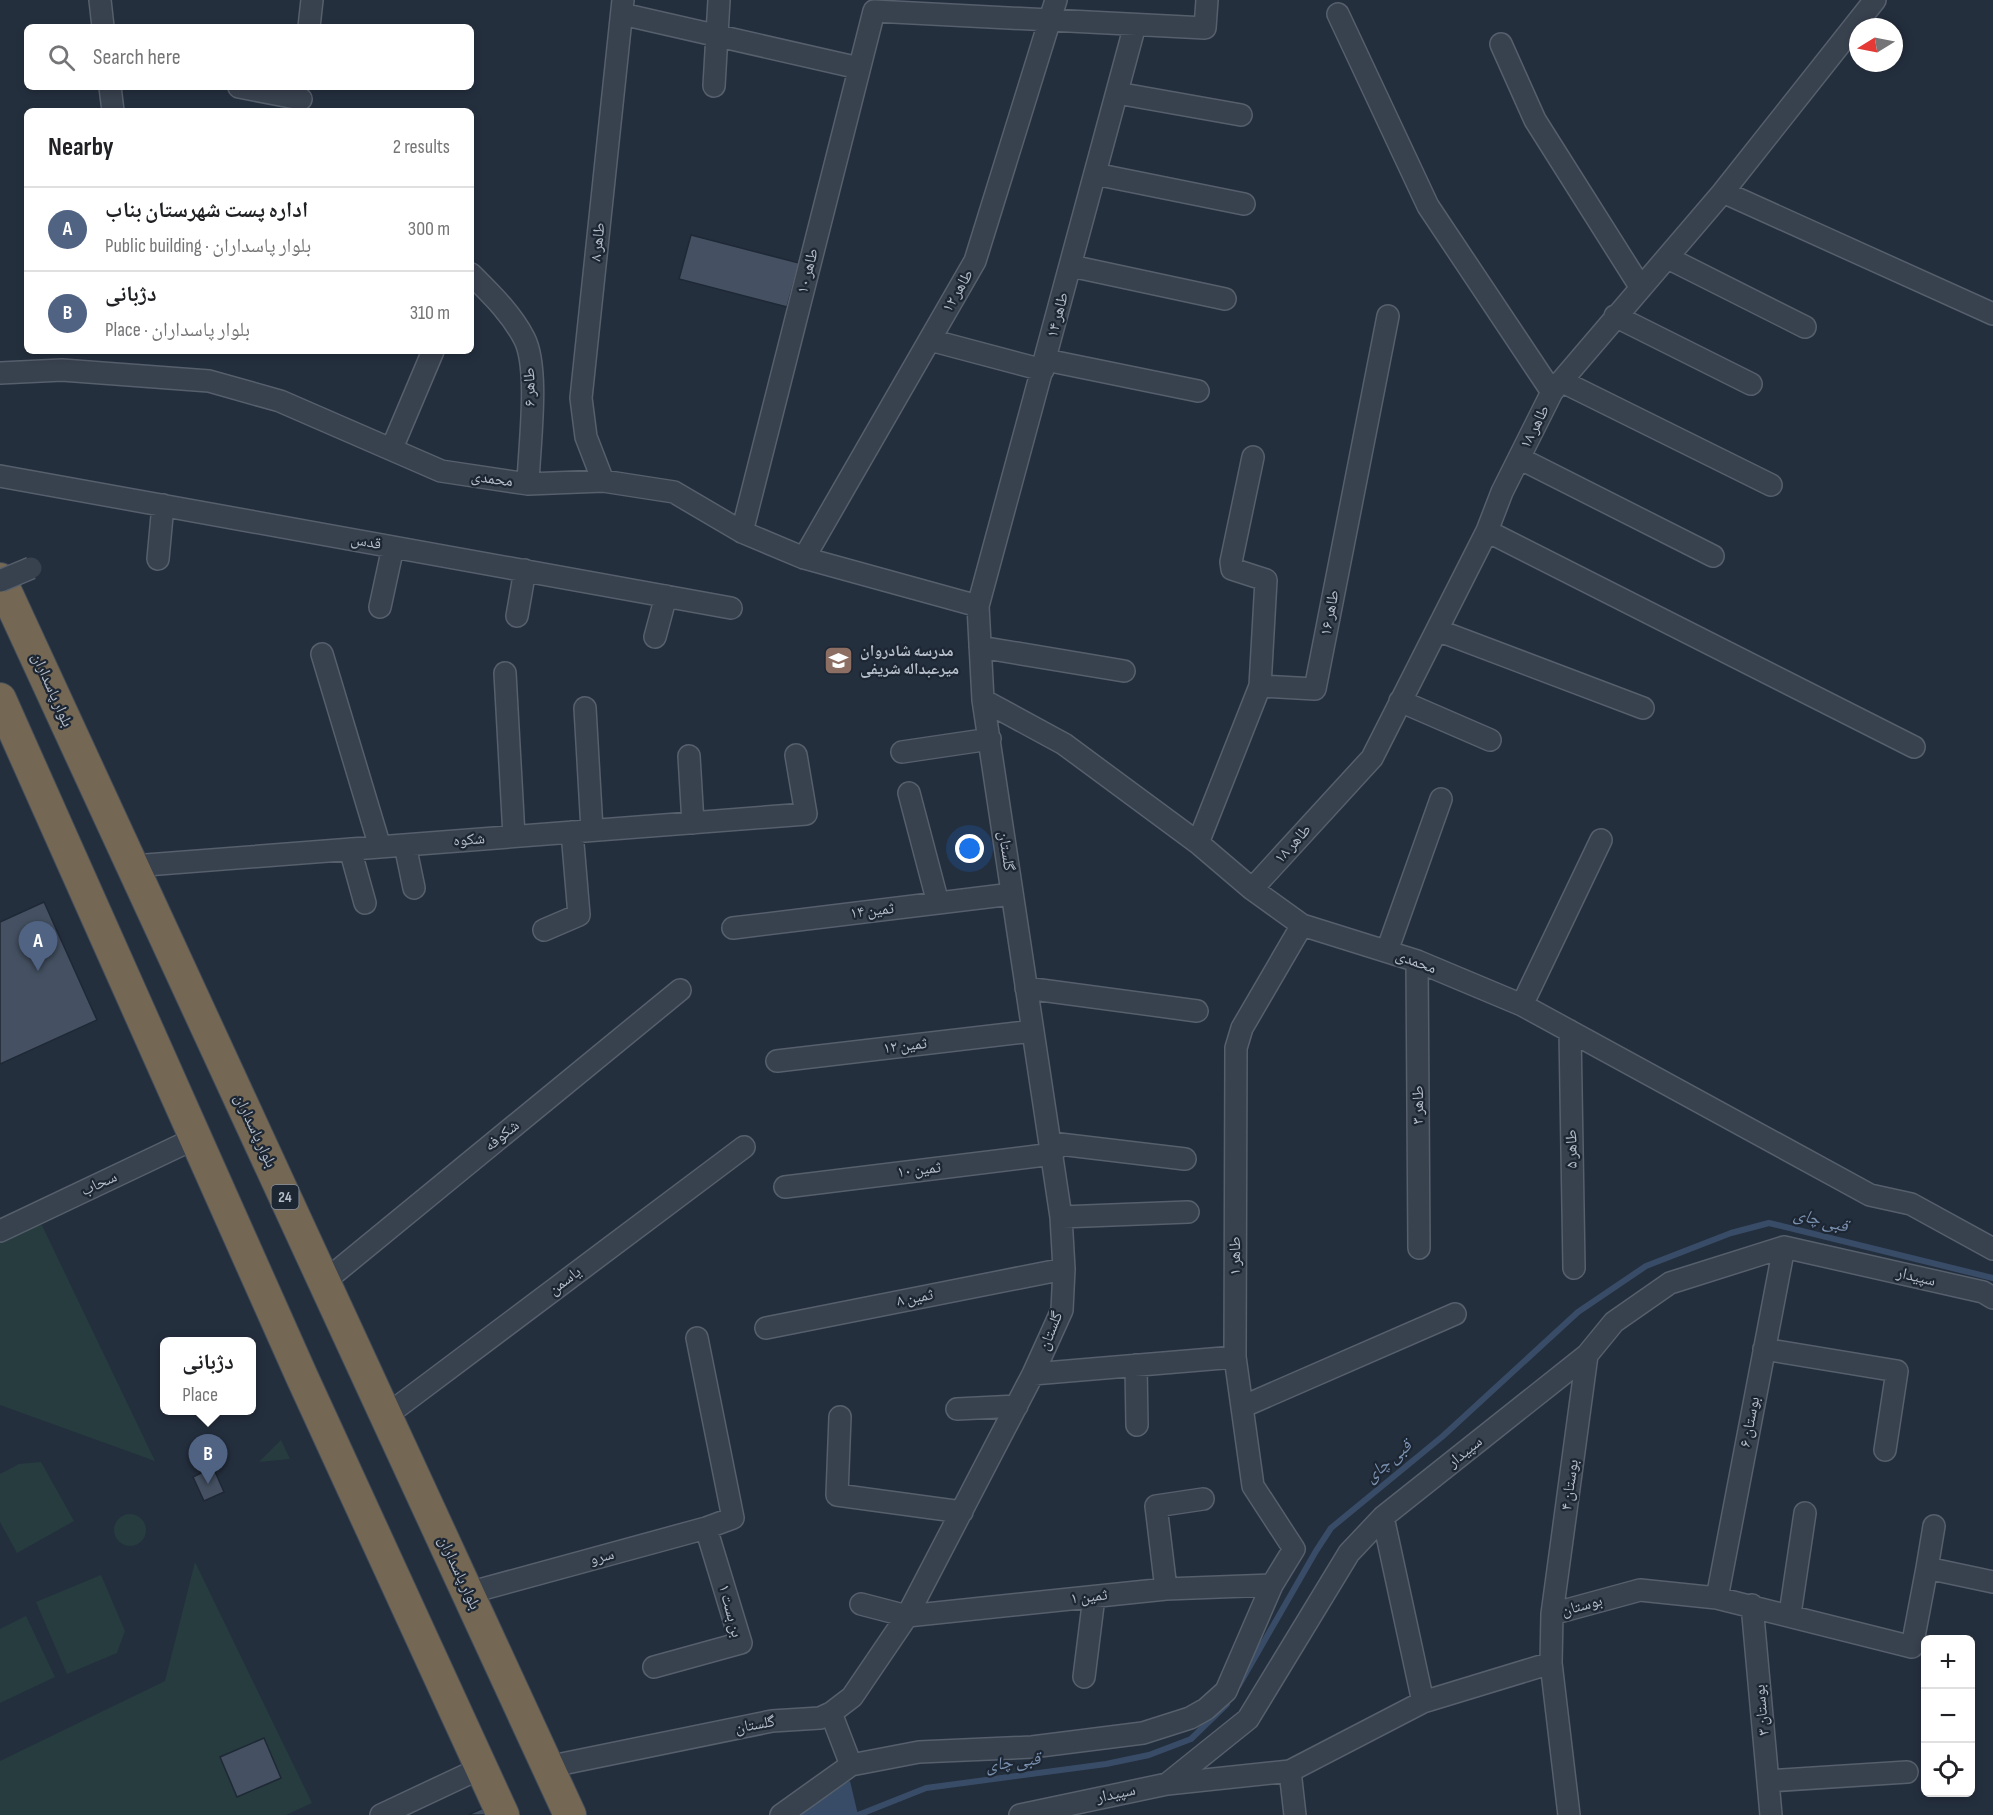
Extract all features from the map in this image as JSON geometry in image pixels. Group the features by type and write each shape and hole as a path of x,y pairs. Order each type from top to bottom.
{"highway":[{"name":"بلوار پاسداران","path":"0,580 570,1815"},
{"path":"0,699 198,1137 303,1377 503,1815"}],"street":[{"path":"100,0 103,24"},
{"path":"309,24 312,0"},
{"path":"714,86 719,0"},
{"path":"936,7 1053,10 1135,25 1205,28 1207,0"},
{"name":"طاهر ۱۸","path":"1252,889 1372,758 1487,531 1519,458 1557,386 1723,192 1875,0"},
{"path":"623,7 717,36 859,68"},
{"name":"طاهر ۸","path":"603,481 586,437 581,398 623,7"},
{"name":"طاهر ۱۰","path":"742,532 874,11 936,7"},
{"name":"طاهر ۱۲","path":"804,558 975,261 1053,10"},
{"path":"1338,14 1428,206 1557,386 1771,485"},
{"name":"طاهر ۱۴","path":"978,606 1135,25"},
{"path":"1501,44 1535,120 1641,288"},
{"path":"110,90 112,108"},
{"path":"254,90 301,99"},
{"path":"1117,93 1241,115"},
{"path":"1095,174 1244,204"},
{"path":"1723,192 1993,314"},
{"path":"1668,258 1805,327"},
{"path":"1071,266 1225,299"},
{"name":"طاهر ۶","path":"474,277 508,312 525,340 532,370 528,484"},
{"name":"طاهر ۱۶","path":"1260,686 1315,689 1388,316"},
{"path":"1615,316 1752,384"},
{"path":"930,340 1044,365 1198,391"},
{"path":"392,448 432,354"},
{"name":"محمدی","path":"0,373 64,360 209,381 280,401 441,471 528,484 603,481 674,492 742,532 804,558 978,606"},
{"path":"1198,843 1260,686 1266,580 1237,572 1232,568 1231,562 1253,456"},
{"path":"1519,458 1713,556"},
{"name":"قدس","path":"0,476 731,608"},
{"path":"158,559 163,505"},
{"path":"1487,531 1914,747"},
{"path":"380,607 393,547"},
{"path":"0,580 31,568"},
{"path":"517,616 525,570"},
{"path":"655,636 666,596"},
{"name":"گلستان","path":"547,1767 772,1721 801,1720 831,1713 852,1697 907,1616 1017,1406 1062,1310 1064,1269 1061,1217 983,700 978,606"},
{"path":"1437,630 1643,708"},
{"path":"980,647 1124,671"},
{"path":"322,654 381,847"},
{"path":"505,673 514,836"},
{"name":"محمدی","path":"983,700 1064,744 1198,843 1252,889 1302,925 1417,961 1522,1005 1870,1195 1911,1204 1993,1249"},
{"path":"1400,701 1490,740"},
{"path":"544,930 579,915 585,708"},
{"path":"902,752 990,739"},
{"name":"شکوه","path":"133,866 806,814 796,755"},
{"path":"689,756 693,823"},
{"path":"909,793 938,903"},
{"path":"1387,951 1441,799"},
{"path":"1522,1005 1601,840"},
{"path":"405,845 414,888"},
{"path":"350,849 365,903"},
{"name":"ثمین ۱۴","path":"733,928 1012,894"},
{"name":"طاهر ۱","path":"1272,1585 1294,1549 1253,1486 1234,1357 1236,1048 1242,1028 1302,925"},
{"name":"طاهر ۳","path":"1417,961 1419,1248"},
{"path":"1026,988 1197,1011"},
{"name":"شکوفه","path":"325,1281 680,990"},
{"name":"ثمین ۱۲","path":"777,1061 1033,1031"},
{"name":"طاهر ۵","path":"1570,1031 1574,1268"},
{"name":"سحاب","path":"0,1231 198,1137"},
{"name":"یاسمن","path":"387,1415 744,1147"},
{"name":"ثمین ۱۰","path":"784,1187 1052,1148 1185,1159"},
{"path":"1061,1217 1188,1212"},
{"name":"سپیدار","path":"1020,1815 1167,1784 1248,1719 1349,1553 1383,1517 1587,1355 1614,1322 1670,1283 1784,1246 1983,1292 1993,1298"},
{"name":"بوستان ۶","path":"1717,1598 1784,1246"},
{"name":"ثمین ۸","path":"766,1328 1064,1269"},
{"path":"1242,1407 1455,1314"},
{"name":"سرو","path":"468,1593 706,1528 734,1518 697,1338"},
{"path":"1764,1349 1897,1371 1885,1450"},
{"name":"بوستان ۴","path":"1552,1614 1587,1355"},
{"path":"1033,1374 1234,1357"},
{"path":"1136,1365 1137,1425"},
{"path":"957,1409 1017,1406"},
{"path":"840,1417 837,1495 962,1512"},
{"path":"1166,1589 1156,1506 1203,1499"},
{"path":"1790,1614 1805,1513"},
{"path":"1383,1517 1423,1702"},
{"path":"1934,1526 1927,1568 1993,1582"},
{"name":"بن بست ۱","path":"654,1667 741,1643 706,1528"},
{"name":"بوستان","path":"1569,1815 1551,1663 1552,1614 1640,1590 1717,1598 1752,1605 1912,1647 1927,1568"},
{"path":"781,1815 851,1766 919,1752 1032,1747 1143,1733 1175,1725 1206,1709 1226,1691 1272,1585"},
{"name":"ثمین ۱","path":"907,1616 1166,1589 1272,1585"},
{"path":"1084,1677 1094,1597"},
{"path":"861,1604 907,1616"},
{"name":"بوستان ۳","path":"1752,1605 1771,1815"},
{"path":"1167,1784 1290,1772 1423,1702 1551,1663"},
{"path":"831,1713 851,1766"},
{"path":"381,1815 481,1767"},
{"path":"1290,1772 1295,1815"},
{"path":"1768,1781 1907,1772"}],"green space":[{"path":"38,1217 155,1461 0,1405 0,1235"},
{"path":"281,1440 290,1459 259,1462"},
{"path":"41,1462 74,1521 17,1553 0,1522 0,1474 19,1464"},
{"path":"130,1514 141,1519 146,1530 141,1541 130,1546 119,1541 114,1530 119,1519"},
{"path":"195,1562 312,1803 286,1815 0,1815 0,1761 165,1681"},
{"path":"101,1575 125,1631 117,1653 67,1674 36,1602"},
{"path":"26,1616 55,1677 0,1703 0,1629"}],"water":[{"path":"850,1781 858,1815 800,1815 824,1794"}],"building":[{"path":"691,235 799,263 787,307 679,279"},
{"path":"44,902 97,1020 0,1064 0,922"},
{"path":"213,1467 224,1492 204,1501 193,1477"},
{"path":"264,1738 281,1778 237,1797 220,1757"},
{"path":"488,1806 492,1815 468,1815"}],"waterway":[{"name":"قبی چای","path":"1239,1685 1331,1528 1443,1436 1578,1312 1646,1266 1731,1233 1769,1223 1993,1278"},
{"name":"قبی چای","path":"858,1815 926,1788 1106,1764 1149,1755 1191,1739 1227,1704"}],"place":[{"name":"مدرسه شادروان میرعبداله شریفی","path":"839,660"},
{"name":"اداره پست شهرستان بناب","path":"38,971"},
{"name":"دژبانی","path":"208,1484"}]}
